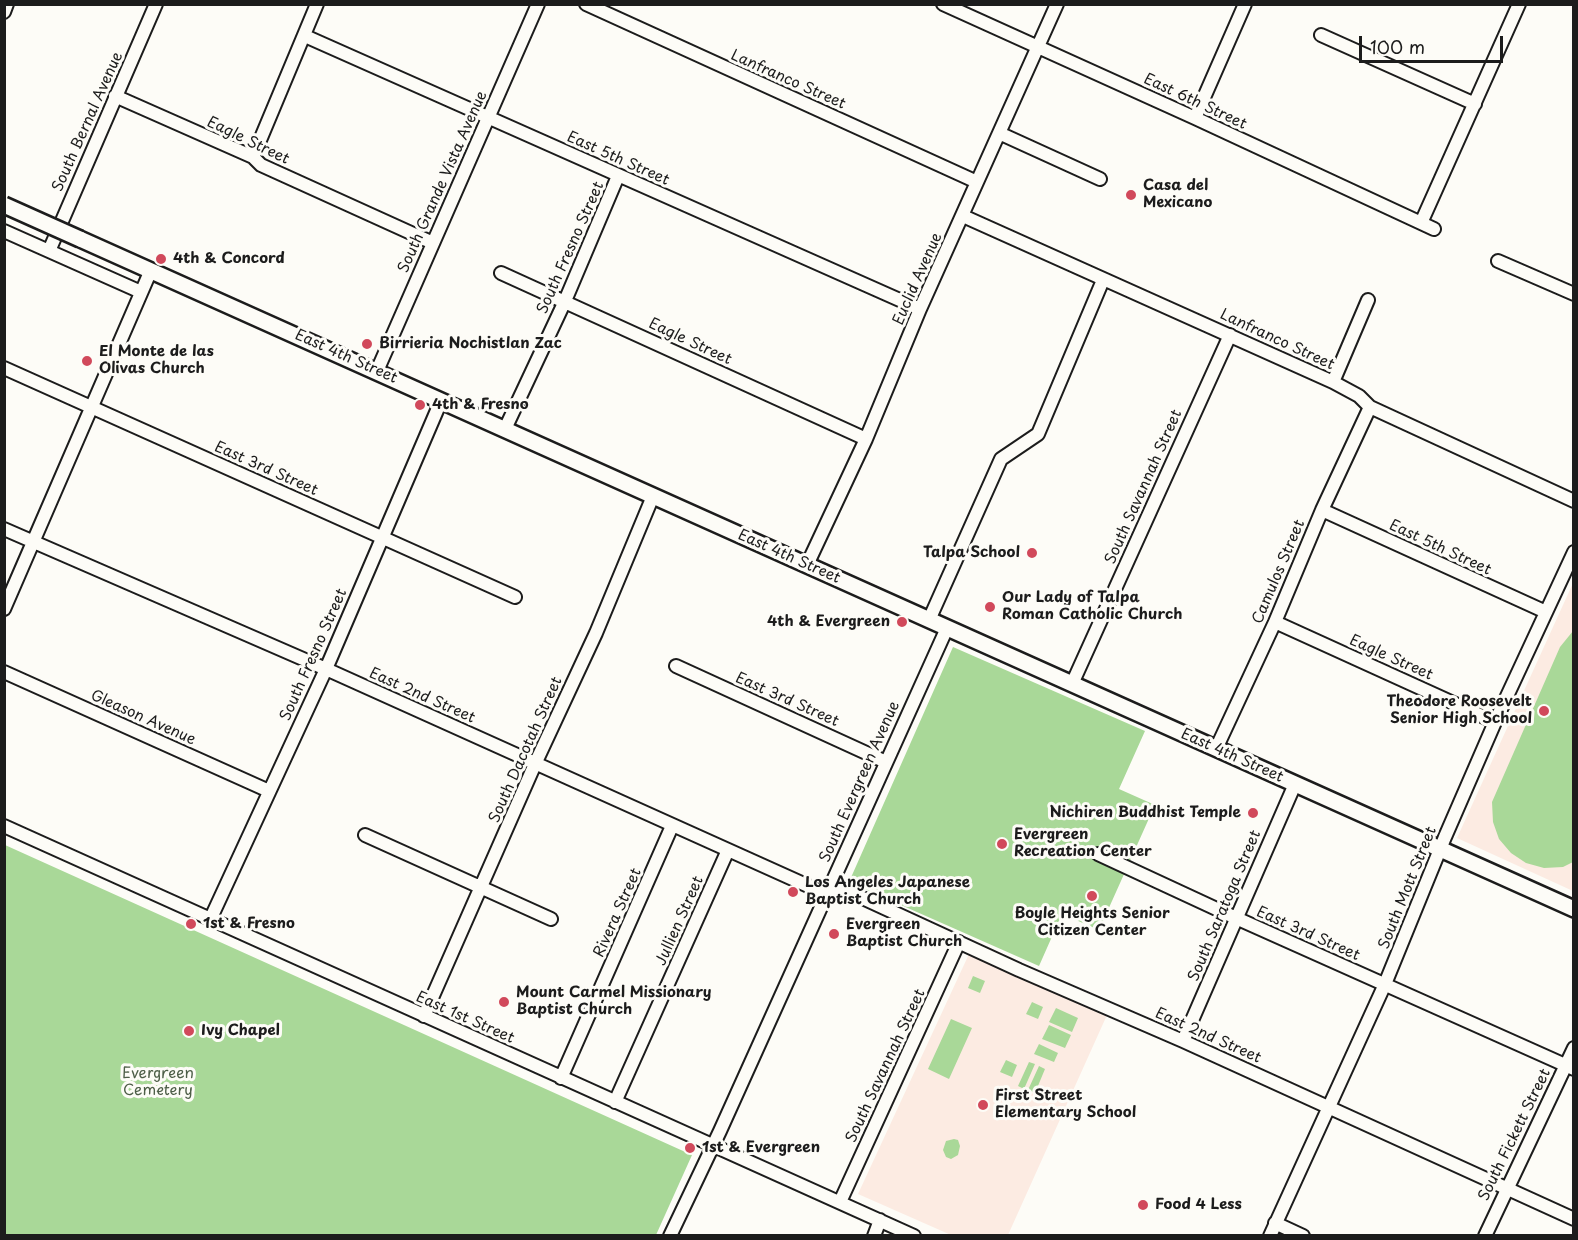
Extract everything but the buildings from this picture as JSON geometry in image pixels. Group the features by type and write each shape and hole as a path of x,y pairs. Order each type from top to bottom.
{"main road":[{"name":"East 4th Street","path":"4,205 1574,909"}],"street":[{"path":"4,12 7,4"},
{"name":"South Bernal Avenue","path":"49,251 156,4"},
{"path":"253,157 317,4"},
{"name":"South Grande Vista Avenue","path":"377,371 538,4"},
{"name":"Lanfranco Street","path":"586,4 977,182"},
{"name":"East 6th Street","path":"943,4 1434,229"},
{"name":"Euclid Avenue","path":"807,565 866,439 920,309 1057,4"},
{"path":"1196,118 1245,4"},
{"path":"1421,223 1519,4"},
{"path":"1321,35 1475,104"},
{"name":"East 5th Street","path":"305,36 920,309"},
{"name":"Eagle Street","path":"115,96 253,157 261,165 433,243"},
{"path":"999,133 1100,179"},
{"name":"South Fresno Street","path":"505,429 565,301 618,176"},
{"name":"Lanfranco Street","path":"963,216 1333,382 1359,396 1370,407 1574,501"},
{"path":"4,231 141,292"},
{"path":"1498,261 1574,294"},
{"path":"4,609 151,270"},
{"name":"Eagle Street","path":"501,273 866,439"},
{"path":"929,620 1001,459 1038,434 1103,280"},
{"path":"1333,382 1368,300"},
{"name":"South Savannah Street","path":"1072,684 1230,335"},
{"name":"East 3rd Street","path":"4,368 515,597"},
{"name":"South Fresno Street","path":"210,920 326,669 441,401"},
{"name":"Camulos Street","path":"1216,749 1370,407"},
{"name":"South Dacotah Street","path":"424,1016 535,764 596,633 653,496"},
{"name":"East 5th Street","path":"1322,510 1546,612"},
{"name":"East 2nd Street","path":"4,529 326,669 672,826 827,891 843,889 1574,1219"},
{"name":"South Mott Street","path":"1270,1236 1327,1106 1385,984 1495,722 1574,552"},
{"name":"Eagle Street","path":"1275,622 1495,722"},
{"name":"South Evergreen Avenue","path":"670,1236 713,1146 947,628"},
{"name":"East 3rd Street","path":"676,666 886,762"},
{"name":"Gleason Avenue","path":"4,672 269,791"},
{"name":"South Saratoga Street","path":"1183,1041 1295,784"},
{"name":"East 1st Street","path":"5,826 914,1236"},
{"name":"Rivera Street","path":"561,1078 672,826"},
{"path":"365,835 551,919"},
{"name":"Jullien Street","path":"615,1102 728,850"},
{"name":"East 3rd Street","path":"1098,854 1570,1067"},
{"name":"South Savannah Street","path":"840,1202 959,942"},
{"name":"South Fickett Street","path":"1485,1236 1506,1189 1570,1067 1574,1048"},
{"path":"874,1236 880,1220"},
{"path":"1275,1223 1303,1236"}],"shaded area":[{"name":"Theodore Roosevelt Senior High School","path":"1573,583 1573,891 1457,838"},
{"name":"First Street Elementary School","path":"969,954 1107,1015 1008,1235 951,1235 858,1194"}],"green space":[{"name":"Theodore Roosevelt Senior High School","path":"1573,631 1573,862 1563,867 1544,868 1526,863 1511,853 1499,839 1493,822 1492,802 1560,647"},
{"name":"Evergreen Recreation Center","path":"953,647 1145,731 1119,789 1155,805 1099,930 1062,914 1039,966 849,882"},
{"name":"Evergreen Cemetery","path":"5,845 692,1155 656,1235 5,1235"},
{"path":"973,976 985,981 980,993 968,988"},
{"path":"1032,1002 1043,1007 1038,1019 1026,1014"},
{"path":"1056,1008 1078,1018 1072,1032 1049,1022"},
{"path":"951,1019 972,1028 949,1079 928,1069"},
{"path":"1049,1025 1071,1035 1065,1048 1042,1039"},
{"path":"1039,1044 1058,1053 1054,1062 1034,1054"},
{"path":"1006,1060 1017,1065 1012,1077 1000,1072"},
{"path":"1029,1062 1035,1064 1024,1089 1018,1086"},
{"path":"1039,1066 1045,1069 1035,1093 1028,1090"},
{"path":"958,1140 960,1146 958,1155 951,1159 946,1157 943,1150 946,1141"}],"place":[{"name":"Casa del Mexicano","path":"1131,195"},
{"name":"4th & Concord","path":"161,259"},
{"name":"Birrieria Nochistlan Zac","path":"367,344"},
{"name":"El Monte de las Olivas Church","path":"87,361"},
{"name":"4th & Fresno","path":"420,405"},
{"name":"Talpa School","path":"1032,553"},
{"name":"Our Lady of Talpa Roman Catholic Church","path":"990,607"},
{"name":"4th & Evergreen","path":"902,622"},
{"name":"Theodore Roosevelt Senior High School","path":"1544,711"},
{"name":"Nichiren Buddhist Temple","path":"1253,813"},
{"name":"Evergreen Recreation Center","path":"1002,844"},
{"name":"Los Angeles Japanese Baptist Church","path":"793,892"},
{"name":"Boyle Heights Senior Citizen Center","path":"1092,896"},
{"name":"1st & Fresno","path":"191,924"},
{"name":"Evergreen Baptist Church","path":"834,934"},
{"name":"Mount Carmel Missionary Baptist Church","path":"504,1002"},
{"name":"Ivy Chapel","path":"189,1031"},
{"name":"First Street Elementary School","path":"983,1105"},
{"name":"1st & Evergreen","path":"690,1148"},
{"name":"Food 4 Less","path":"1143,1205"}]}
